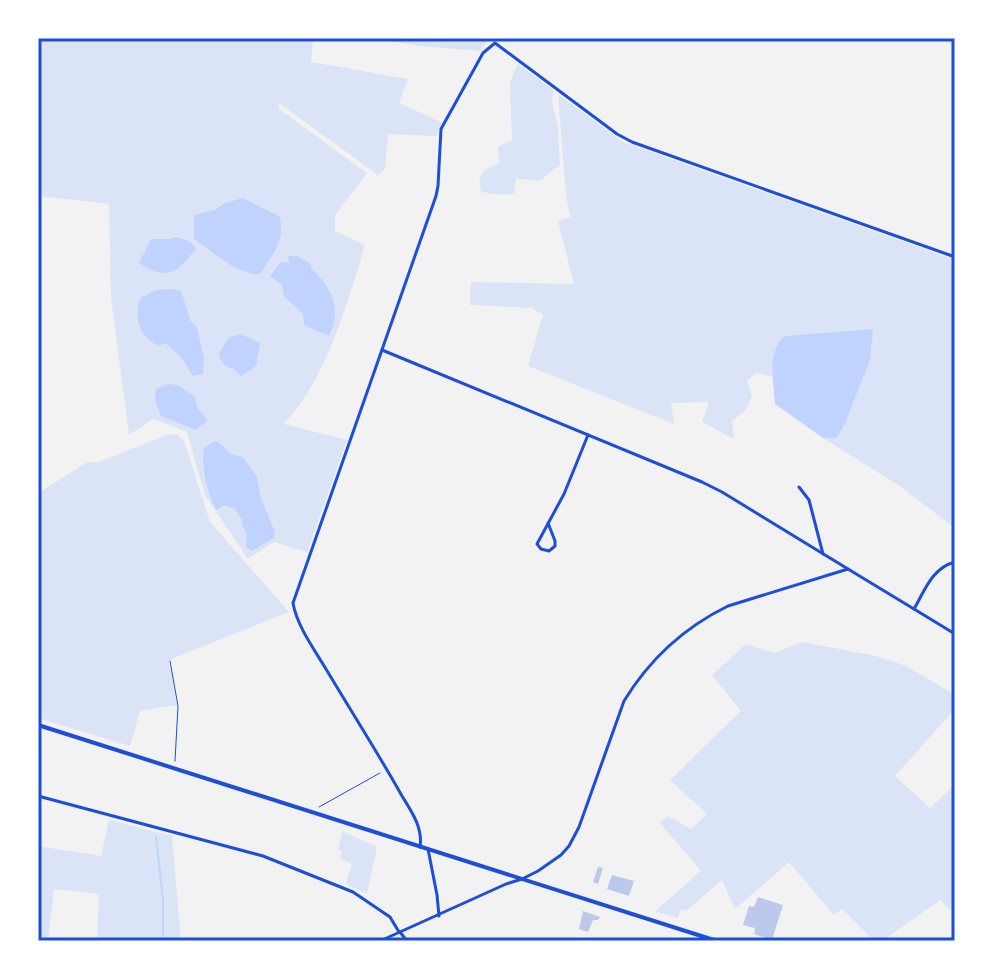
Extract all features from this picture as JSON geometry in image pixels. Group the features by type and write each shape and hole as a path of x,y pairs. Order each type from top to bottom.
{"main road":[{"path":"38,725 717,941"}],"street":[{"path":"420,847 422,837 417,823 313,648 293,603 436,196 441,129 483,53 495,43 632,142 955,257"},
{"path":"381,350 722,492 955,634"},
{"path":"548,523 555,541 555,546 549,551 537,544 548,523 564,494 588,435"},
{"path":"799,487 809,500 823,554"},
{"path":"914,609 937,571 955,562"},
{"path":"380,941 522,879 556,859 571,843 579,827 624,701 666,649 712,614 728,606 848,569"},
{"path":"38,796 274,860 353,892 390,917 407,941"},
{"path":"428,849 439,916"}],"path":[{"path":"170,661 178,706 173,767"},
{"path":"317,814 320,806 387,769"}],"shaded area":[{"path":"38,38 313,38 311,62 408,79 399,103 441,122 437,136 388,134 385,169 378,175 279,103 279,109 367,173 335,215 335,231 365,245 351,291 324,363 299,406 284,424 347,440 307,552 274,542 248,559 205,495 187,432 153,419 129,435 111,298 109,204 38,196"},
{"path":"369,38 488,38 480,51"},
{"path":"518,64 554,90 552,101 558,129 560,165 541,180 516,179 514,194 481,192 482,173 499,163 498,147 512,140 510,82"},
{"path":"558,94 623,142 955,260 955,528 898,485 823,438 836,438 861,330 786,336 781,340 774,354 774,377 756,373 747,381 752,397 745,411 732,421 734,439 702,422 709,402 671,403 674,424 528,366 543,315 532,308 470,305 471,282 574,284 558,221 570,217"},
{"path":"169,434 178,435 184,441 210,522 289,612 169,660 177,705 140,711 130,746 38,718 38,493 86,463 99,462"},
{"path":"802,642 876,656 906,666 955,695 955,709 895,776 930,808 955,784 955,914 940,900 882,941 874,941 842,909 834,915 789,862 735,909 722,880 686,911 681,909 678,918 655,911 701,871 660,823 668,816 691,829 707,814 670,780 741,711 712,675 746,644 774,653"},
{"path":"109,820 172,836 181,941 97,941 99,894 54,889 48,941 38,941 38,846 101,856"},
{"path":"342,831 377,847 367,894 346,884 352,864 340,858 342,851 338,850"}],"water":[{"path":"243,198 279,216 281,224 280,239 260,274 234,267 194,239 194,215"},
{"path":"176,237 189,241 196,248 178,268 172,272 157,272 139,263 151,239"},
{"path":"288,256 297,256 311,264 329,291 335,317 329,336 304,325 303,314 284,296 282,285 270,276 281,262 289,263"},
{"path":"156,290 181,291 191,322 197,327 204,360 203,374 193,376 181,357 166,343 159,346 152,342 140,326 140,298"},
{"path":"873,329 870,360 843,428 836,438 823,438 775,404 773,358 775,349 785,336"},
{"path":"241,334 260,343 256,366 241,376 221,361 219,354 229,337"},
{"path":"168,384 177,385 194,396 198,409 208,420 196,430 161,416 155,400 156,389"},
{"path":"215,441 230,454 243,457 257,477 261,499 275,532 274,538 252,551 246,547 247,536 235,509 224,505 217,510 210,497 203,455 204,448"}],"building":[{"path":"598,867 603,868 598,884 593,882"},
{"path":"612,875 634,881 629,896 607,889"},
{"path":"758,897 783,905 772,940 754,934 755,928 743,925 749,906 754,907"},
{"path":"583,911 600,917 593,920 588,932 579,929"}],"waterway":[{"path":"156,837 163,900 163,941"}]}
